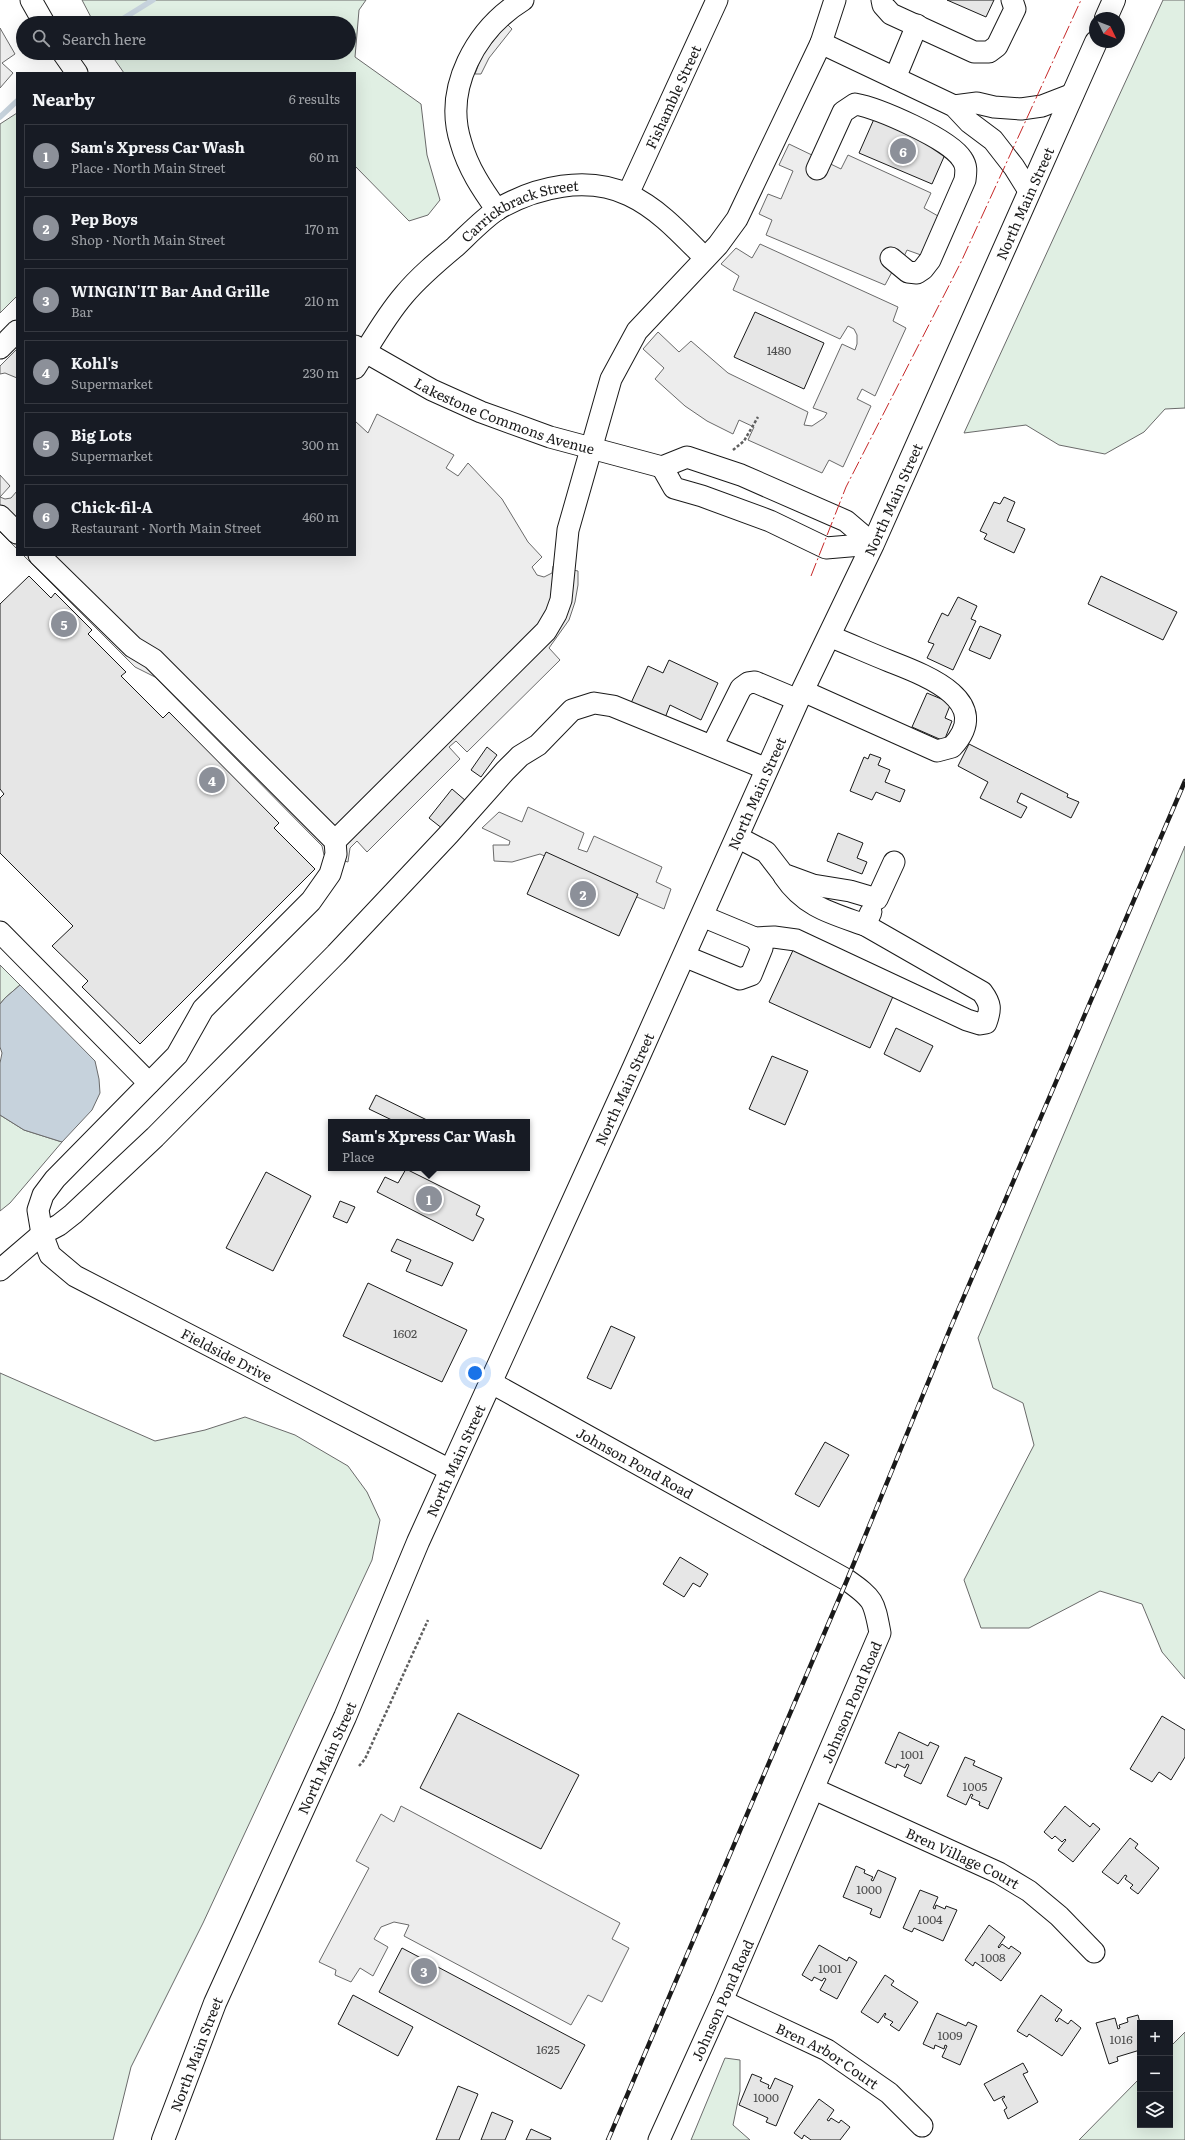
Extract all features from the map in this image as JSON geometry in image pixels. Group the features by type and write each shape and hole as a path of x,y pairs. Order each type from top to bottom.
{"highway":[{"path":"1109,12 1114,0"},
{"name":"North Main Street","path":"163,2140 215,2003 345,1717 450,1470 684,956 800,696 873,544 1093,48"}],"street":[{"path":"31,0 40,16"},
{"path":"497,210 468,164 460,142 456,122 456,104 466,63 476,45 499,17 523,0"},
{"name":"Fishamble Street","path":"628,194 717,0"},
{"path":"335,841 546,631 556,614 561,600 568,530 590,448 611,379 636,331 706,258 737,219 821,43 835,0"},
{"path":"882,0 883,5 891,14 974,52 989,52 997,46 1015,9 1012,0"},
{"path":"895,78 917,25"},
{"path":"821,43 954,106 969,122 993,140 1014,167 1029,191"},
{"path":"68,60 76,72"},
{"path":"954,106 977,103 994,107 1021,109 1042,106 1073,94"},
{"path":"817,169 842,112 855,104 871,107 944,142 962,159 966,170 965,180 930,260 923,269 917,273 908,272 891,258"},
{"name":"Carrickbrack Street","path":"358,356 404,294 429,269 497,210 522,197 547,189 571,185 600,186 628,194 658,212 706,258"},
{"path":"0,348 16,332"},
{"name":"Lakestone Commons Avenue","path":"358,356 481,412 550,437 662,467"},
{"path":"688,457 741,475 846,521 873,544 826,548 770,521 702,496 674,488 662,467 688,457"},
{"path":"0,516 16,532"},
{"path":"0,932 149,1083 177,1055 203,1009 312,901 330,874 336,854 335,841 154,659 133,647 40,556"},
{"path":"712,746 741,688 748,683 756,682 800,696 937,751 952,747 962,731 965,722 964,710 958,699 942,685 829,636"},
{"path":"0,1270 42,1234 59,1225 73,1214 155,1137 336,954 450,834 505,771 520,756 538,745 572,710 594,704 613,706 767,769"},
{"path":"702,916 755,938 774,937 796,940 967,1020 980,1024 986,1022 991,1012 990,1002 982,992 865,925 821,910 794,890 784,874 766,852 737,837"},
{"path":"865,925 894,862"},
{"path":"784,874 814,885 850,891 877,899"},
{"path":"684,956 740,978 751,976 762,948 755,938"},
{"name":"Fieldside Drive","path":"149,1083 55,1179 43,1195 38,1210 42,1234 50,1256 75,1276 450,1470"},
{"name":"Johnson Pond Road","path":"490,1382 847,1580 868,1595 876,1611 880,1633 722,2001 659,2140"},
{"name":"Bren Village Court","path":"814,1789 999,1873 1029,1891 1059,1916 1094,1952"},
{"name":"Bren Arbor Court","path":"722,2001 827,2050 889,2093 922,2126"}],"path":[{"path":"733,450 744,441 758,417"},
{"path":"359,1766 365,1758 428,1620"}],"green space":[{"path":"82,0 366,0 359,10 356,45 356,16 90,16"},
{"path":"1163,0 1185,0 1185,408 1165,409 1144,432 1105,454 1059,445 1026,425 964,433"},
{"path":"356,58 421,104 427,155 440,200 428,215 409,221 356,167 356,72 123,72 115,60 356,60"},
{"path":"16,114 16,297 0,313 0,124"},
{"path":"1185,846 1185,1679 1162,1652 1142,1604 1100,1591 1029,1628 981,1628 964,1580 1034,1445 1023,1403 993,1388 978,1338"},
{"path":"0,965 20,985 0,1004"},
{"path":"0,1115 24,1130 62,1142 10,1203 0,1211"},
{"path":"0,1373 155,1441 205,1430 245,1417 295,1435 348,1466 367,1492 380,1520 372,1560 203,1923 131,2067 113,2140 0,2140"},
{"path":"1185,2032 1185,2140 1079,2140 1137,2081 1137,2128 1173,2128 1173,2044"},
{"path":"725,2058 740,2060 740,2091 733,2125 750,2140 691,2140"}],"shaded area":[{"path":"507,24 512,29 489,58 481,74 475,74 482,55"},
{"path":"0,28 15,54 2,63 13,73 0,88"},
{"path":"789,144 841,169 848,155 931,193 924,208 938,216 921,255 907,250 896,274 892,272 885,285 766,235 772,220 759,214 768,194 781,199 793,171 779,165"},
{"path":"760,244 898,307 893,321 906,328 875,396 862,389 857,399 871,406 843,467 829,460 822,473 748,440 754,427 739,420 733,434 707,421 685,406 655,379 664,368 643,349 658,332 679,352 691,341 728,373 808,412 804,425 812,426 824,418 827,413 813,408 842,344 855,350 857,335 854,329 848,326 840,339 733,290 739,276 721,264 736,248 752,258"},
{"path":"16,350 16,378 5,373 0,374 0,366"},
{"path":"377,414 454,455 446,468 458,476 468,463 502,499 528,542 542,557 532,567 537,575 544,577 552,573 553,566 578,571 578,585 575,602 569,620 549,648 560,660 467,752 456,741 449,747 460,759 367,852 357,841 350,848 348,862 324,855 322,846 155,677 135,667 24,556 356,556 356,422 368,433"},
{"path":"0,475 10,486 0,497"},
{"path":"16,492 16,548 0,532 0,497 5,499 11,498"},
{"path":"528,807 584,833 578,849 587,852 594,836 662,867 656,882 671,889 664,909 540,854 512,862 494,861 493,845 509,845 510,841 482,828 499,812 522,822"},
{"path":"20,985 95,1061 100,1093 92,1110 62,1142 24,1130 0,1115 0,1063 2,1053 0,1047 0,1004"},
{"path":"401,1806 620,1923 612,1939 629,1948 602,2002 588,1995 571,2025 404,1936 409,1925 394,1922 381,1927 374,1939 388,1947 373,1976 360,1968 351,1982 335,1975 336,1970 319,1962 369,1868 356,1861 381,1814 394,1822"}],"building":[{"path":"947,0 994,0 986,17"},
{"path":"874,119 947,150 932,184 859,153"},
{"path":"755,312 824,343 804,389 734,357"},
{"path":"1004,497 1015,502 1007,521 1025,529 1014,553 984,539 987,534 980,531 994,502 1000,504"},
{"path":"29,576 51,598 55,593 92,630 88,634 126,672 121,676 163,718 169,712 279,823 274,828 315,869 140,1044 82,987 88,981 52,946 73,926 0,853 0,798 4,794 0,789 0,604"},
{"path":"1101,576 1177,612 1163,640 1088,604"},
{"path":"958,597 977,606 971,619 976,621 953,670 927,658 934,644 928,642 942,613 948,616"},
{"path":"980,626 1001,635 990,659 969,650"},
{"path":"669,660 718,683 701,720 670,705 665,718 631,703 648,666 663,673"},
{"path":"927,693 951,703 945,718 952,721 944,741 912,727"},
{"path":"969,744 1068,794 1067,797 1079,802 1071,818 1021,793 1017,802 1027,807 1021,818 980,798 988,782 958,766"},
{"path":"487,747 497,755 481,777 471,770"},
{"path":"870,754 881,758 878,765 890,770 885,782 905,790 900,802 876,792 872,800 850,791 864,757 868,759"},
{"path":"452,789 466,801 443,829 429,818"},
{"path":"838,833 863,843 857,858 867,862 862,874 827,861"},
{"path":"546,852 638,894 619,936 527,894"},
{"path":"795,946 895,992 870,1048 769,1002"},
{"path":"896,1028 933,1046 920,1072 884,1054"},
{"path":"772,1056 808,1071 785,1125 749,1109"},
{"path":"376,1095 425,1119 390,1119 369,1109"},
{"path":"405,1171 410,1171 480,1206 476,1215 484,1219 473,1241 377,1192 385,1177 398,1183"},
{"path":"266,1172 311,1196 273,1271 226,1248"},
{"path":"340,1201 355,1207 347,1223 333,1217"},
{"path":"397,1239 453,1263 442,1286 406,1271 411,1260 391,1251"},
{"path":"368,1283 467,1330 442,1382 343,1336"},
{"path":"611,1326 635,1337 611,1389 587,1378"},
{"path":"825,1442 849,1455 819,1507 795,1494"},
{"path":"680,1557 708,1574 700,1587 693,1583 684,1597 663,1584"},
{"path":"458,1713 579,1775 541,1849 420,1788"},
{"path":"1162,1716 1185,1730 1185,1757 1171,1780 1159,1772 1152,1782 1130,1769"},
{"path":"899,1732 928,1746 930,1742 939,1746 921,1784 904,1776 909,1765 907,1764 905,1768 897,1764 896,1768 885,1763"},
{"path":"965,1757 975,1761 973,1765 1002,1778 988,1809 979,1805 980,1802 971,1798 973,1795 971,1794 966,1805 947,1796"},
{"path":"1065,1806 1090,1827 1093,1823 1100,1829 1073,1862 1058,1850 1066,1840 1065,1839 1062,1842 1055,1836 1052,1839 1044,1832"},
{"path":"1130,1838 1138,1844 1135,1848 1159,1868 1138,1894 1130,1888 1133,1885 1125,1879 1127,1876 1125,1875 1118,1884 1102,1872"},
{"path":"856,1866 865,1870 864,1873 873,1877 871,1880 873,1881 878,1870 896,1878 880,1918 870,1914 872,1909 843,1897"},
{"path":"920,1890 938,1897 933,1908 935,1909 936,1905 945,1909 946,1906 957,1910 943,1941 914,1928 912,1932 903,1928"},
{"path":"989,1925 1005,1937 998,1947 999,1948 1002,1944 1009,1949 1011,1946 1021,1953 1001,1981 975,1962 973,1966 965,1960"},
{"path":"819,1945 847,1961 849,1957 857,1962 837,1999 820,1990 826,1979 824,1978 822,1981 814,1977 812,1981 802,1975"},
{"path":"402,1948 585,2045 561,2089 379,1992"},
{"path":"885,1975 894,1981 891,1985 918,2002 899,2031 890,2025 893,2022 884,2017 886,2014 885,2013 878,2023 861,2012"},
{"path":"353,1995 413,2027 398,2056 338,2024"},
{"path":"1041,1995 1062,2010 1055,2020 1057,2022 1059,2018 1068,2024 1071,2020 1081,2028 1062,2056 1029,2034 1027,2037 1017,2031"},
{"path":"937,2013 966,2026 968,2022 977,2026 960,2065 942,2057 947,2046 945,2045 944,2049 935,2045 934,2049 923,2044"},
{"path":"1138,2015 1139,2020 1137,2020 1137,2051 1117,2057 1118,2061 1109,2064 1096,2023 1115,2018 1118,2029 1120,2028 1119,2025 1128,2022 1127,2018"},
{"path":"1023,2063 1028,2072 1023,2074 1038,2102 1008,2119 1004,2110 1007,2108 1002,2099 1005,2097 1004,2096 994,2101 984,2084"},
{"path":"752,2074 762,2078 760,2081 769,2085 768,2088 770,2089 775,2078 793,2086 776,2126 766,2122 768,2118 739,2105"},
{"path":"458,2086 478,2094 459,2140 436,2140"},
{"path":"819,2099 834,2110 827,2120 829,2121 831,2118 839,2123 841,2120 850,2127 840,2140 811,2140 804,2135 802,2139 794,2133"},
{"path":"492,2112 513,2121 505,2140 481,2140"},
{"path":"531,2129 551,2138 550,2140 526,2140"}],"waterway":[{"path":"127,16 153,0"},
{"path":"0,117 16,102"}],"railway":[{"path":"608,2140 847,1580 950,1329 1185,781"}],"power":[{"path":"811,576 846,487 961,262 1081,0"}],"place":[{"name":"Chick-fil-A","path":"903,151"},
{"name":"Big Lots","path":"64,624"},
{"name":"Kohl's","path":"212,780"},
{"name":"Pep Boys","path":"583,894"},
{"name":"Sam's Xpress Car Wash","path":"429,1199"},
{"name":"WINGIN'IT Bar And Grille","path":"424,1971"}]}
